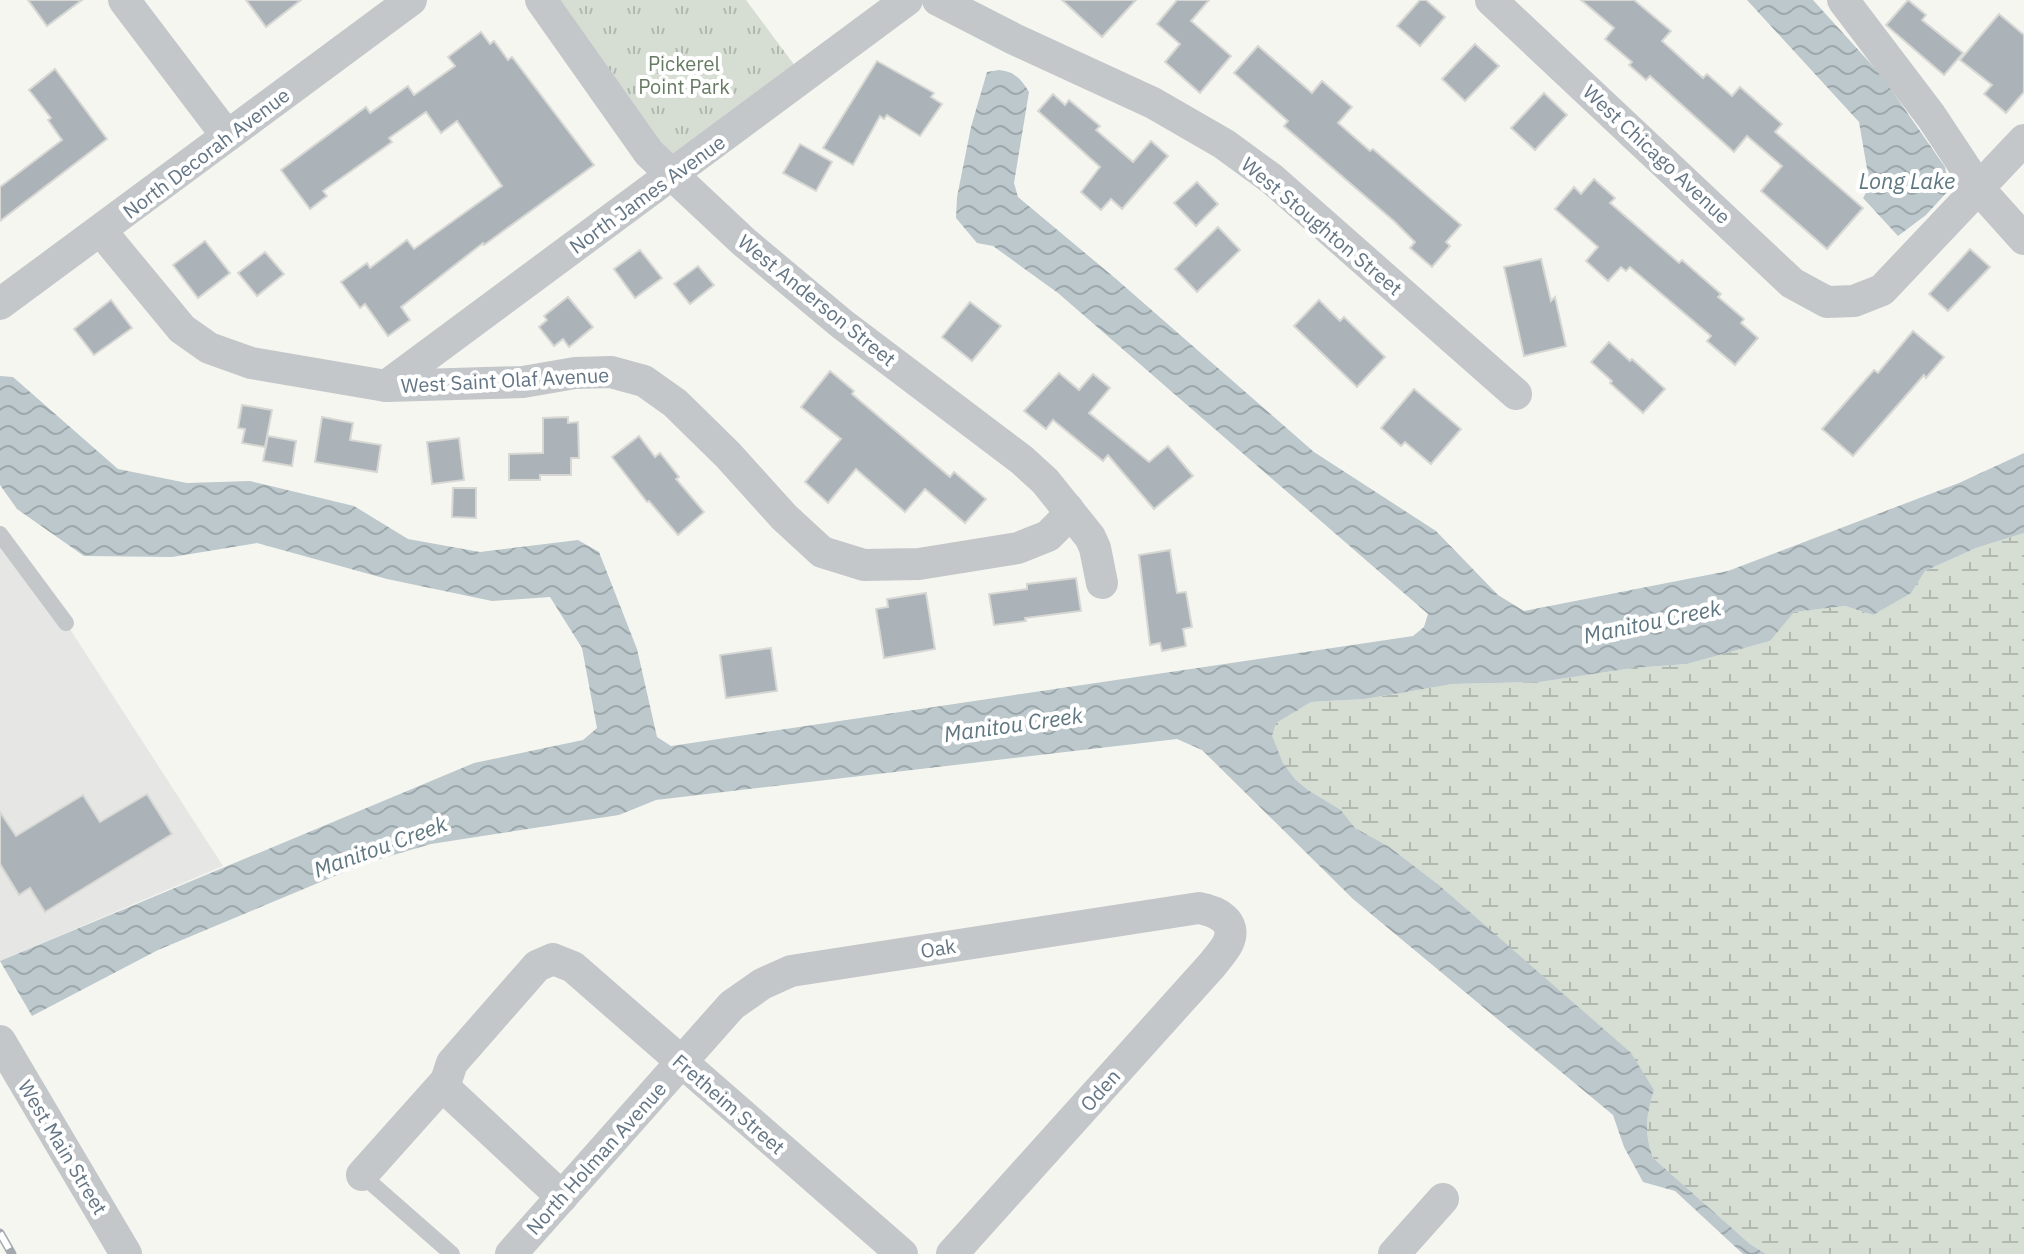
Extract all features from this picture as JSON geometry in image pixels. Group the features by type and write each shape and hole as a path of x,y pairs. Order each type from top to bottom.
{"street":[{"path":"124,0 227,136"},
{"name":"North Decorah Avenue","path":"2,300 101,231 411,0"},
{"name":"West Anderson Street","path":"541,0 649,153 744,242 842,324 1022,460 1045,481 1095,548 1102,583"},
{"name":"North James Avenue","path":"386,386 907,0"},
{"name":"West Stoughton Street","path":"938,0 1153,103 1224,144 1272,179 1516,394"},
{"name":"West Chicago Avenue","path":"1491,0 1792,283 1827,302 1854,301 1882,290 1980,190"},
{"path":"1843,0 1931,116 1980,190 2024,239"},
{"path":"1980,190 2024,140"},
{"name":"West Saint Olaf Avenue","path":"101,231 182,329 209,348 251,363 386,386 523,382 575,373 611,372 644,381 675,403 784,517 822,552 864,565 919,564 1018,548 1048,536 1062,522 1068,509"},
{"name":"Oak","path":"681,1062 732,1005 762,984 791,971 1199,908 1216,911 1225,918"},
{"name":"Oden","path":"952,1254 1212,965 1229,941 1225,918"},
{"name":"Fretheim Street","path":"446,1081 452,1063 537,966 553,959 573,967 902,1254"},
{"name":"West Main Street","path":"0,1041 126,1254"},
{"name":"North Holman Avenue","path":"511,1254 681,1062"},
{"path":"362,1175 446,1081"},
{"path":"446,1081 448,1091 562,1197"},
{"path":"1394,1254 1443,1199"}],"lane":[{"path":"0,534 66,623"},
{"path":"362,1175 452,1254"}],"shaded area":[{"path":"0,534 66,623 223,866 0,961"}],"green space":[{"name":"Pickerel Point Park","path":"541,0 746,0 804,78 673,175"},
{"path":"2024,533 2024,1254 1766,1254 1750,1244 1653,1158 1647,1124 1654,1090 1531,967 1439,885 1388,846 1355,828 1341,810 1295,779 1283,763 1271,736 1276,722 1311,702 1365,699 1453,684 1540,682 1633,668 1687,664 1770,641 1793,612 1845,606 1873,615 1910,593 1925,571 1976,548"}],"water":[{"name":"Long Lake","path":"1747,0 1813,0 1881,75 1945,167 1949,190 1926,215 1898,236 1863,198 1870,186 1859,122"},
{"name":"Manitou Creek","path":"999,70 1017,77 1029,92 1014,183 1018,197 1314,452 1436,531 1498,595 1524,611 1728,571 1959,483 2024,453 2024,533 1976,548 1925,571 1911,593 1873,615 1845,606 1794,612 1770,641 1687,664 1633,668 1540,682 1453,684 1365,699 1311,702 1276,723 1272,736 1283,763 1295,779 1341,810 1355,828 1388,846 1439,885 1631,1053 1654,1090 1647,1124 1653,1158 1750,1244 1766,1254 1743,1254 1675,1191 1643,1182 1624,1147 1613,1115 1353,899 1202,750 1177,739 656,800 619,815 431,844 366,863 158,950 32,1016 0,961 474,763 583,740 597,728 582,648 550,597 492,601 387,579 257,543 172,557 84,556 17,509 0,485 0,376 13,377 118,469 187,483 250,481 354,506 408,539 480,552 578,540 599,552 637,649 657,737 671,746 1413,636 1424,627 1428,614 1058,293 993,246 977,243 956,218 957,197 971,127 987,72"}],"building":[{"path":"28,0 82,0 47,26"},
{"path":"246,0 301,0 266,27"},
{"path":"1062,0 1136,0 1102,37"},
{"path":"1177,0 1209,0 1191,21 1231,56 1200,93 1165,62 1180,44 1157,24"},
{"path":"1420,0 1426,0 1445,17 1420,46 1397,26"},
{"path":"1581,0 1634,0 1671,31 1662,41 1703,78 1707,74 1732,96 1740,87 1782,124 1775,132 1863,208 1827,249 1761,191 1782,166 1747,136 1734,152 1650,76 1646,80 1629,65 1632,62 1605,39 1614,28"},
{"path":"1908,0 1926,15 1922,20 1963,53 1944,75 1886,25"},
{"path":"1999,14 2024,35 2024,92 2006,113 1984,94 1992,85 1960,60"},
{"path":"481,32 490,44 494,41 508,60 512,57 594,165 483,243 401,307 410,320 388,336 365,304 360,308 341,282 367,263 370,268 407,240 414,249 502,186 457,121 441,133 426,112 389,138 392,142 323,191 327,196 310,209 281,170 366,107 370,113 408,86 414,95 455,66 448,57"},
{"path":"1475,44 1499,66 1465,101 1442,79"},
{"path":"1258,46 1312,93 1322,81 1352,107 1338,123 1461,225 1446,242 1450,246 1432,267 1410,248 1415,242 1395,222 1284,126 1288,121 1234,73"},
{"path":"877,61 934,93 931,97 942,104 920,136 887,115 884,119 880,116 853,165 823,148"},
{"path":"55,69 107,139 0,221 0,187 62,140 48,120 51,118 29,90"},
{"path":"1544,93 1567,115 1535,150 1511,128"},
{"path":"1053,94 1065,105 1069,100 1100,126 1096,130 1133,162 1151,141 1168,156 1122,209 1111,199 1101,210 1081,192 1100,167 1038,111"},
{"path":"800,144 832,162 816,191 783,173"},
{"path":"1594,179 1615,198 1610,203 1679,263 1682,260 1744,319 1741,323 1758,338 1735,365 1707,341 1711,336 1630,267 1626,271 1621,267 1608,281 1586,261 1598,247 1555,209 1574,187 1581,194"},
{"path":"1197,182 1218,204 1196,226 1174,203"},
{"path":"1218,227 1240,250 1197,292 1175,269"},
{"path":"205,241 230,273 198,298 173,265"},
{"path":"1970,249 1990,267 1948,311 1929,294"},
{"path":"640,250 662,278 635,298 614,269"},
{"path":"265,252 284,274 257,296 238,273"},
{"path":"1541,259 1551,301 1555,297 1566,346 1524,356 1504,267"},
{"path":"698,266 714,285 690,304 674,284"},
{"path":"568,297 593,327 569,347 563,339 554,346 539,327 547,320 544,316"},
{"path":"111,300 132,328 94,355 74,329"},
{"path":"1319,300 1340,321 1344,317 1385,357 1357,387 1294,326"},
{"path":"970,302 1001,326 972,361 942,337"},
{"path":"1913,331 1944,357 1926,378 1924,375 1853,456 1822,429 1874,370 1878,373"},
{"path":"1609,342 1665,389 1643,413 1591,362"},
{"path":"830,371 854,391 852,394 950,477 954,472 986,499 965,523 925,489 905,512 856,469 828,503 805,482 841,439 801,407"},
{"path":"1059,373 1079,390 1093,374 1110,388 1089,413 1149,462 1168,446 1193,476 1154,509 1108,455 1103,461 1053,420 1046,429 1024,411"},
{"path":"1414,389 1461,429 1431,464 1405,442 1401,446 1381,428"},
{"path":"242,405 272,410 265,447 242,443 245,429 238,428"},
{"path":"322,417 353,423 350,440 381,445 377,472 315,462"},
{"path":"568,417 568,423 578,422 579,458 571,458 571,475 540,475 540,480 509,480 509,454 543,453 543,418"},
{"path":"268,436 296,441 292,466 263,461"},
{"path":"639,436 655,457 660,453 679,477 676,479 704,512 678,535 612,457"},
{"path":"459,438 464,480 432,484 427,442"},
{"path":"453,488 476,488 476,518 452,517"},
{"path":"1170,550 1177,593 1186,592 1192,627 1183,629 1186,646 1162,651 1160,643 1150,645 1139,555"},
{"path":"1076,578 1081,611 994,625 989,594 1027,589 1027,584"},
{"path":"926,593 935,649 884,658 876,609 888,607 887,599"},
{"path":"771,648 777,691 726,698 720,655"},
{"path":"147,794 172,834 45,912 30,888 19,895 0,864 0,812 16,836 83,795 100,822"}],"railway":[{"path":"0,1233 12,1254"}]}
